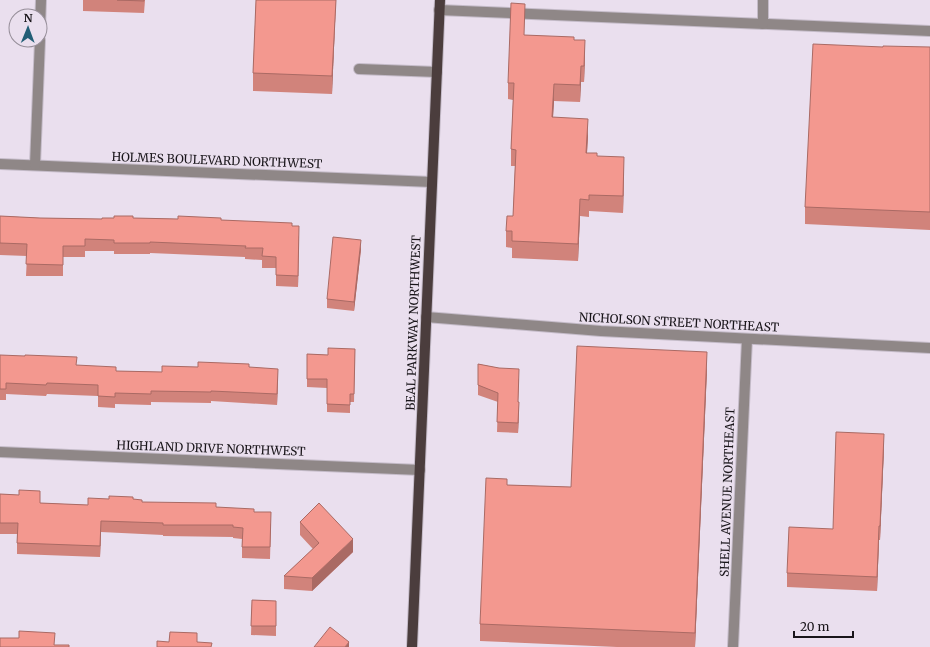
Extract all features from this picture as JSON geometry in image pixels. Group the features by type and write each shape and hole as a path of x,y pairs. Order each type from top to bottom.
{"main road":[{"name":"BEAL PARKWAY NORTHWEST","path":"412,647 440,5"}],"street":[{"path":"763,0 763,24"},
{"path":"440,5 763,24 930,31"},
{"path":"36,165 40,48"},
{"path":"359,69 437,72"},
{"name":"HOLMES BOULEVARD NORTHWEST","path":"0,164 432,182"},
{"name":"NICHOLSON STREET NORTHEAST","path":"426,317 601,331 930,348"},
{"name":"SHELL AVENUE NORTHEAST","path":"733,647 747,339"},
{"name":"HIGHLAND DRIVE NORTHWEST","path":"0,452 420,470"}],"building":[{"path":"117,0 144,0 144,1"},
{"path":"256,0 336,0 332,76 253,73"},
{"path":"511,3 525,4 524,35 574,37 574,40 585,40 584,66 581,66 580,85 554,84 552,117 588,119 586,153 597,153 597,156 624,157 623,196 589,195 589,200 580,199 578,244 512,241 512,231 506,231 507,216 513,216 516,150 511,149 514,83 508,83"},
{"path":"813,44 883,47 930,47 930,212 805,207"},
{"path":"0,216 102,219 114,218 114,216 133,216 133,218 178,219 178,216 221,218 221,220 292,223 292,226 299,226 298,276 276,275 276,257 262,256 263,248 150,242 114,243 114,240 85,239 85,246 63,246 63,265 26,264 27,244 0,243"},
{"path":"333,237 361,240 354,302 327,299"},
{"path":"577,346 707,352 695,633 480,624 486,478 507,479 507,485 571,487"},
{"path":"328,348 355,349 354,394 350,394 350,405 327,404 327,379 307,379 307,354 328,355"},
{"path":"0,355 77,357 76,365 116,367 116,371 162,372 162,366 198,367 198,362 249,364 249,367 278,369 277,394 211,391 151,391 151,394 115,393 115,397 98,396 98,385 47,383 46,385 6,383 6,389 0,389"},
{"path":"478,364 499,368 519,369 518,423 497,422 498,393 478,385"},
{"path":"836,432 884,434 877,577 787,573 789,527 833,529"},
{"path":"19,490 40,491 40,503 88,505 88,498 109,499 109,496 133,497 133,499 142,500 142,502 216,503 216,507 254,509 254,512 271,512 270,547 242,547 243,528 233,527 233,525 163,525 163,523 101,521 100,546 17,543 18,523 0,523 0,494 19,495"},
{"path":"319,503 353,539 312,578 284,576 319,543 300,522"},
{"path":"252,600 276,601 276,626 251,626"},
{"path":"330,627 349,642 345,647 314,647"},
{"path":"19,631 55,633 54,645 69,645 69,647 0,647 0,638 19,638"},
{"path":"170,632 197,633 197,642 212,643 211,647 157,647 157,641 169,642"}]}
